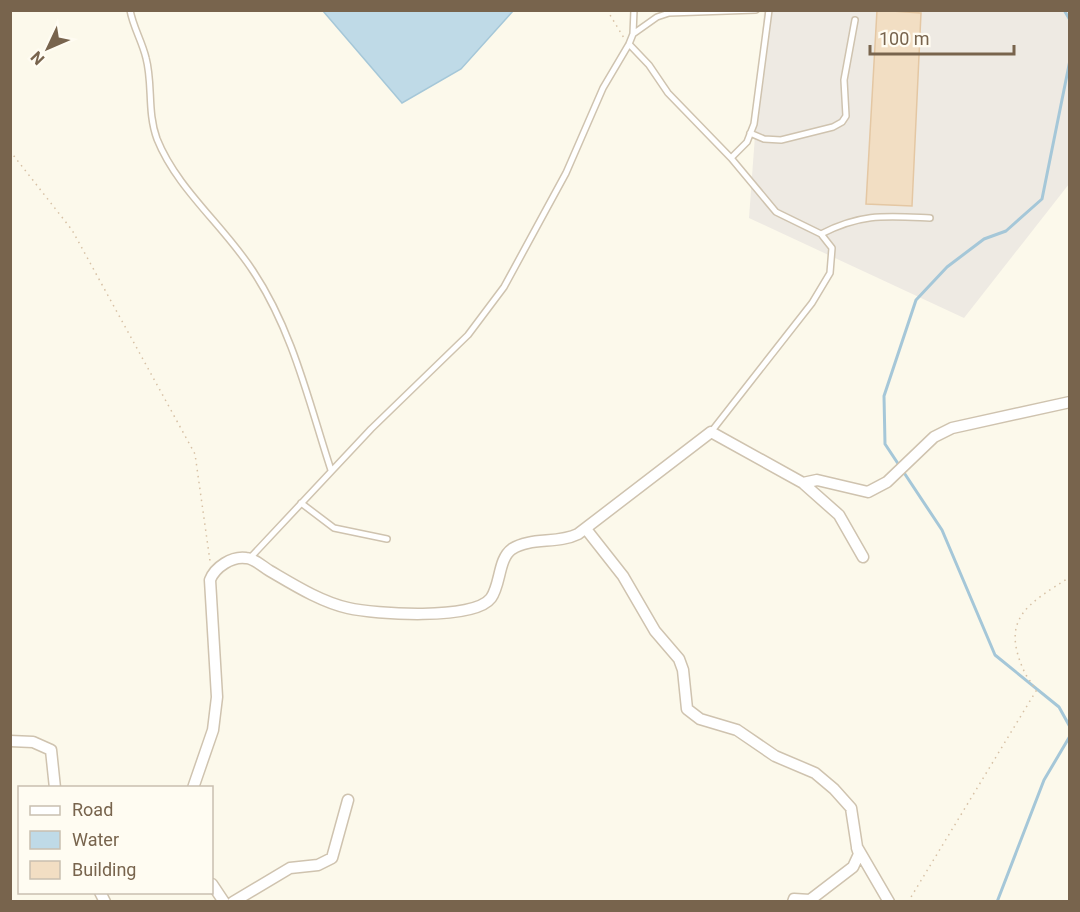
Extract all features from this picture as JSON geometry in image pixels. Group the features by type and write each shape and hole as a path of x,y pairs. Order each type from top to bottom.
{"street":[{"path":"804,484 817,480 868,492 886,482 934,437 952,428 1070,402"},
{"path":"194,786 213,730 217,697 216,641 210,600 212,574 234,560 250,558 294,585 337,604 376,613 422,614 464,610 483,604 494,592 508,552 518,546 570,538 586,529 711,432 804,484 839,515 863,557"},
{"path":"586,529 623,576 655,631 679,660 683,670 687,709 700,719 738,730 775,756 821,777 851,808 859,854 853,867 810,900 794,899 793,902"},
{"path":"10,741 33,742 51,750 55,786"},
{"path":"233,902 290,868 318,865 332,858 348,800"},
{"path":"857,847 889,902"},
{"path":"213,886 224,902"}],"lane":[{"path":"130,10 146,58 149,102 157,138 175,173 239,250 271,301 286,334 331,470"},
{"path":"250,558 331,470 468,335 504,287 566,173 603,88 629,44 633,34 634,10"},
{"path":"633,34 657,17 669,13 756,10"},
{"path":"731,158 741,149 750,133 769,10"},
{"path":"750,133 764,139 781,140 833,128 842,122 846,116 844,80 855,20"},
{"path":"629,44 649,65 687,114 731,158 776,212 821,234 832,248 832,262 824,285 711,432"},
{"path":"821,234 835,227 875,215 930,218"},
{"path":"301,503 334,528 352,534 387,539"}],"path":[{"path":"607,10 629,44"},
{"path":"10,151 72,230 195,454 212,574"},
{"path":"908,902 1036,691 1023,669 1013,639 1015,623 1038,599 1070,577"}],"shaded area":[{"path":"764,11 1069,11 1069,184 964,318 749,218"}],"water":[{"path":"323,11 513,11 461,69 402,103"}],"building":[{"path":"877,10 921,13 912,206 866,204"}],"waterway":[{"path":"1064,10 1070,20"},
{"path":"1070,60 1042,199 1006,231 984,239 947,267 916,300 884,396 885,444 942,530 995,655 1059,707 1070,727"},
{"path":"997,902 1044,780 1070,736"}]}
